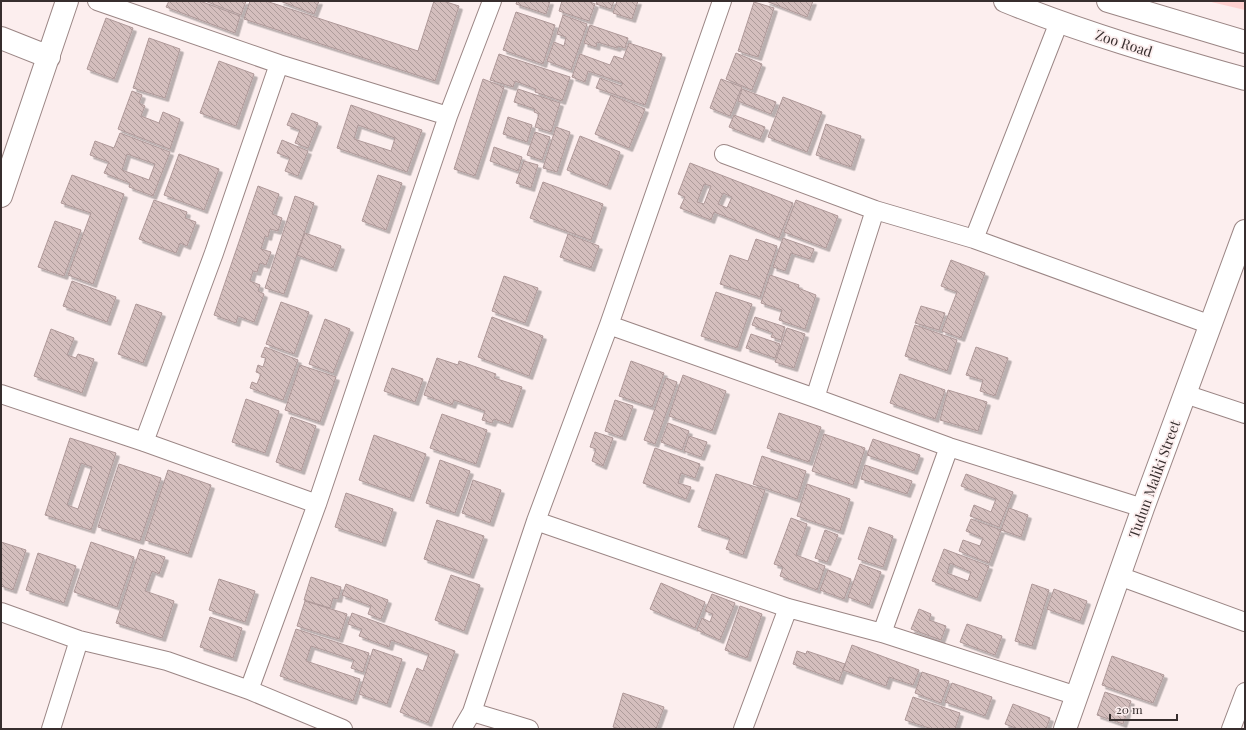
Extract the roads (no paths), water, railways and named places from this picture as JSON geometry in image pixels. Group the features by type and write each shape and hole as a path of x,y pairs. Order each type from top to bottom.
{"street":[{"path":"1,196 49,58 67,1"},
{"path":"96,1 279,64 448,116"},
{"path":"249,690 317,504 448,116 492,1"},
{"path":"462,729 472,712 536,521 608,325 722,1"},
{"name":"Zoo Road","path":"1005,1 1059,22 1167,57 1245,79"},
{"path":"1108,1 1245,42"},
{"path":"974,239 1059,22"},
{"path":"1,38 49,58"},
{"path":"144,442 214,253 279,64"},
{"path":"724,154 875,210 974,239 1211,325"},
{"path":"816,398 875,210"},
{"name":"Tudun Maliki Street","path":"1065,729 1143,508 1245,231"},
{"path":"608,325 816,398 949,447 1143,508"},
{"path":"1,394 144,442 317,504"},
{"path":"1185,394 1245,414"},
{"path":"882,633 949,447"},
{"path":"536,521 788,608 882,633 1077,696"},
{"path":"1119,576 1245,622"},
{"path":"742,729 788,608"},
{"path":"1,612 80,640 167,661 249,690 343,729"},
{"path":"50,729 80,640"},
{"path":"1231,729 1245,692"},
{"path":"472,712 529,729"}]}
